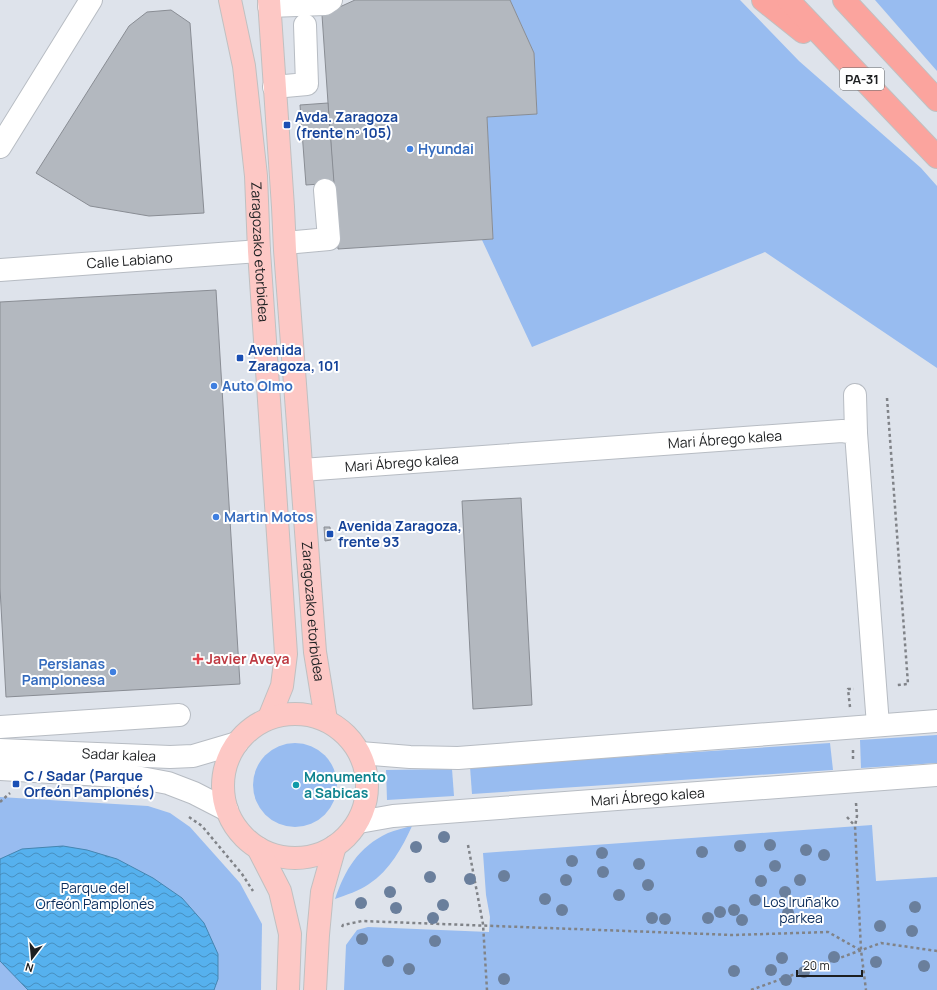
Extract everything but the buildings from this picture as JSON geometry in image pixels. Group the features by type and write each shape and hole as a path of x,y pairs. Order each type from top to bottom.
{"highway":[{"path":"763,0 860,77"},
{"name":"PA-31","path":"788,0 937,158"},
{"name":"PA-31","path":"844,0 937,100"}],"main road":[{"name":"Zaragozako etorbidea","path":"230,0 244,66 256,176 259,251 286,654 282,686 269,718"},
{"name":"Zaragozako etorbidea","path":"269,3 315,652 326,720"},
{"path":"288,714 307,715 326,720 346,734 360,753 367,776 367,800 358,822 335,846 317,855 297,858 277,856 258,848 239,832 227,810 223,787 226,764 237,744 251,728 269,718 288,714"},
{"path":"315,990 322,892 335,846"},
{"path":"258,848 280,891 290,934 288,990"}],"street":[{"path":"0,146 91,0"},
{"path":"269,3 325,4 331,0"},
{"path":"274,87 307,84 305,25"},
{"path":"285,243 329,240 325,190"},
{"name":"Calle Labiano","path":"0,270 259,251"},
{"path":"855,395 856,433 878,725"},
{"name":"Mari Ábrego kalea","path":"302,470 842,431 856,433"},
{"path":"0,727 179,715"},
{"path":"360,753 410,757 458,758 937,721"},
{"name":"Sadar kalea","path":"0,750 170,757 192,756 237,744"},
{"name":"Sadar kalea","path":"0,769 136,777 168,783 194,793 227,810"},
{"name":"Mari Ábrego kalea","path":"358,822 408,815 937,775"}],"path":[{"path":"0,802 10,793"},
{"path":"184,814 202,826 242,874 256,894"},
{"path":"846,817 855,826 861,950 866,990"},
{"path":"468,845 483,924 487,990"},
{"path":"340,932 343,925 362,920 733,935 828,932 861,950"},
{"path":"751,990 881,943 937,951"}],"green space":[{"path":"510,0 740,0 799,61 921,168 937,186 937,368 765,252 532,347 482,240 493,239 487,117 537,113 534,53"},
{"path":"875,0 937,0 937,71"},
{"path":"937,735 937,763 861,768 860,740"},
{"path":"295,743 311,746 325,755 334,769 337,785 334,801 325,815 311,824 295,827 279,824 265,815 256,801 253,785 256,769 265,755 279,746"},
{"path":"830,743 833,770 472,794 470,767"},
{"path":"452,769 454,796 387,800 386,770"},
{"name":"Parque del Orfeón Pamplonés","path":"0,797 148,806 170,813 190,827 240,883 262,924 261,990 0,990"},
{"name":"Los Iruña'ko parkea","path":"872,825 876,881 937,877 937,990 344,990 346,945 357,930 368,927 489,932 490,917 486,895 483,853"},
{"path":"412,826 395,858 383,872 365,886 352,893 335,899 348,869 368,845 388,833"}],"water":[{"path":"63,846 87,850 117,859 153,878 182,898 204,923 218,954 218,979 214,990 28,990 0,961 0,859 22,849"}],"place":[{"name":"Avda. Zaragoza (frente nº 105)","path":"287,125"},
{"name":"Hyundai","path":"410,149"},
{"name":"Avenida Zaragoza, 101","path":"240,358"},
{"name":"Auto Olmo","path":"214,386"},
{"name":"Martin Motos","path":"216,517"},
{"name":"Avenida Zaragoza, frente 93","path":"330,534"},
{"name":"Javier Aveya","path":"198,659"},
{"name":"Persianas Pamplonesa","path":"113,672"},
{"name":"C / Sadar (Parque Orfeón Pamplonés)","path":"16,784"},
{"name":"Monumento a Sabicas","path":"296,785"}]}
